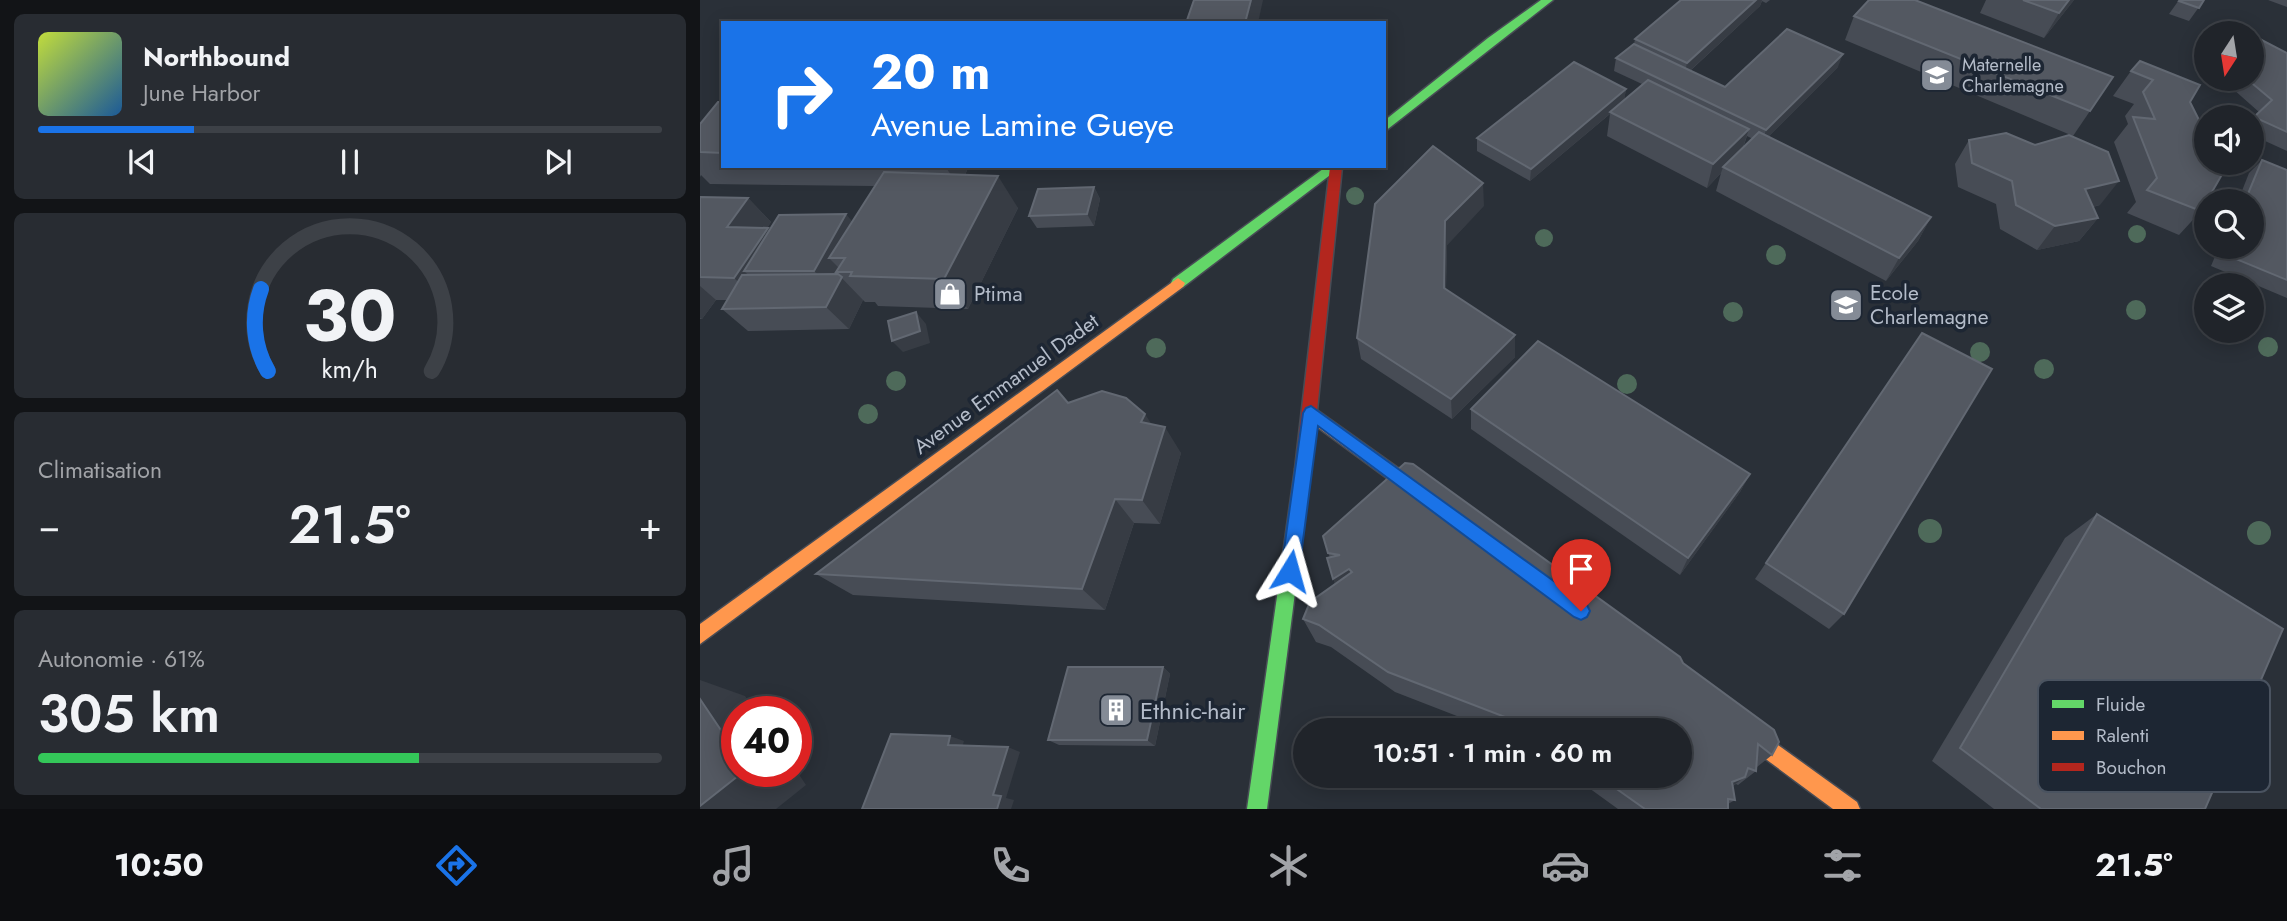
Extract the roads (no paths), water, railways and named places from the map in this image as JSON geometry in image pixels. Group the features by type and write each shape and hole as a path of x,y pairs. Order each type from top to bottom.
{"main road":[{"path":"1386,126 1492,40 1548,0"},
{"name":"Avenue Emmanuel Dadet","path":"700,635 1335,168"},
{"path":"1257,809 1311,413 1336,168"},
{"path":"1311,413 1446,512"},
{"path":"1716,710 1850,809"}],"place":[{"name":"Maternelle Charlemagne","path":"1937,75"},
{"name":"Ptima","path":"950,294"},
{"name":"Ecole Charlemagne","path":"1846,305"},
{"name":"Ethnic-hair","path":"1116,710"}]}
